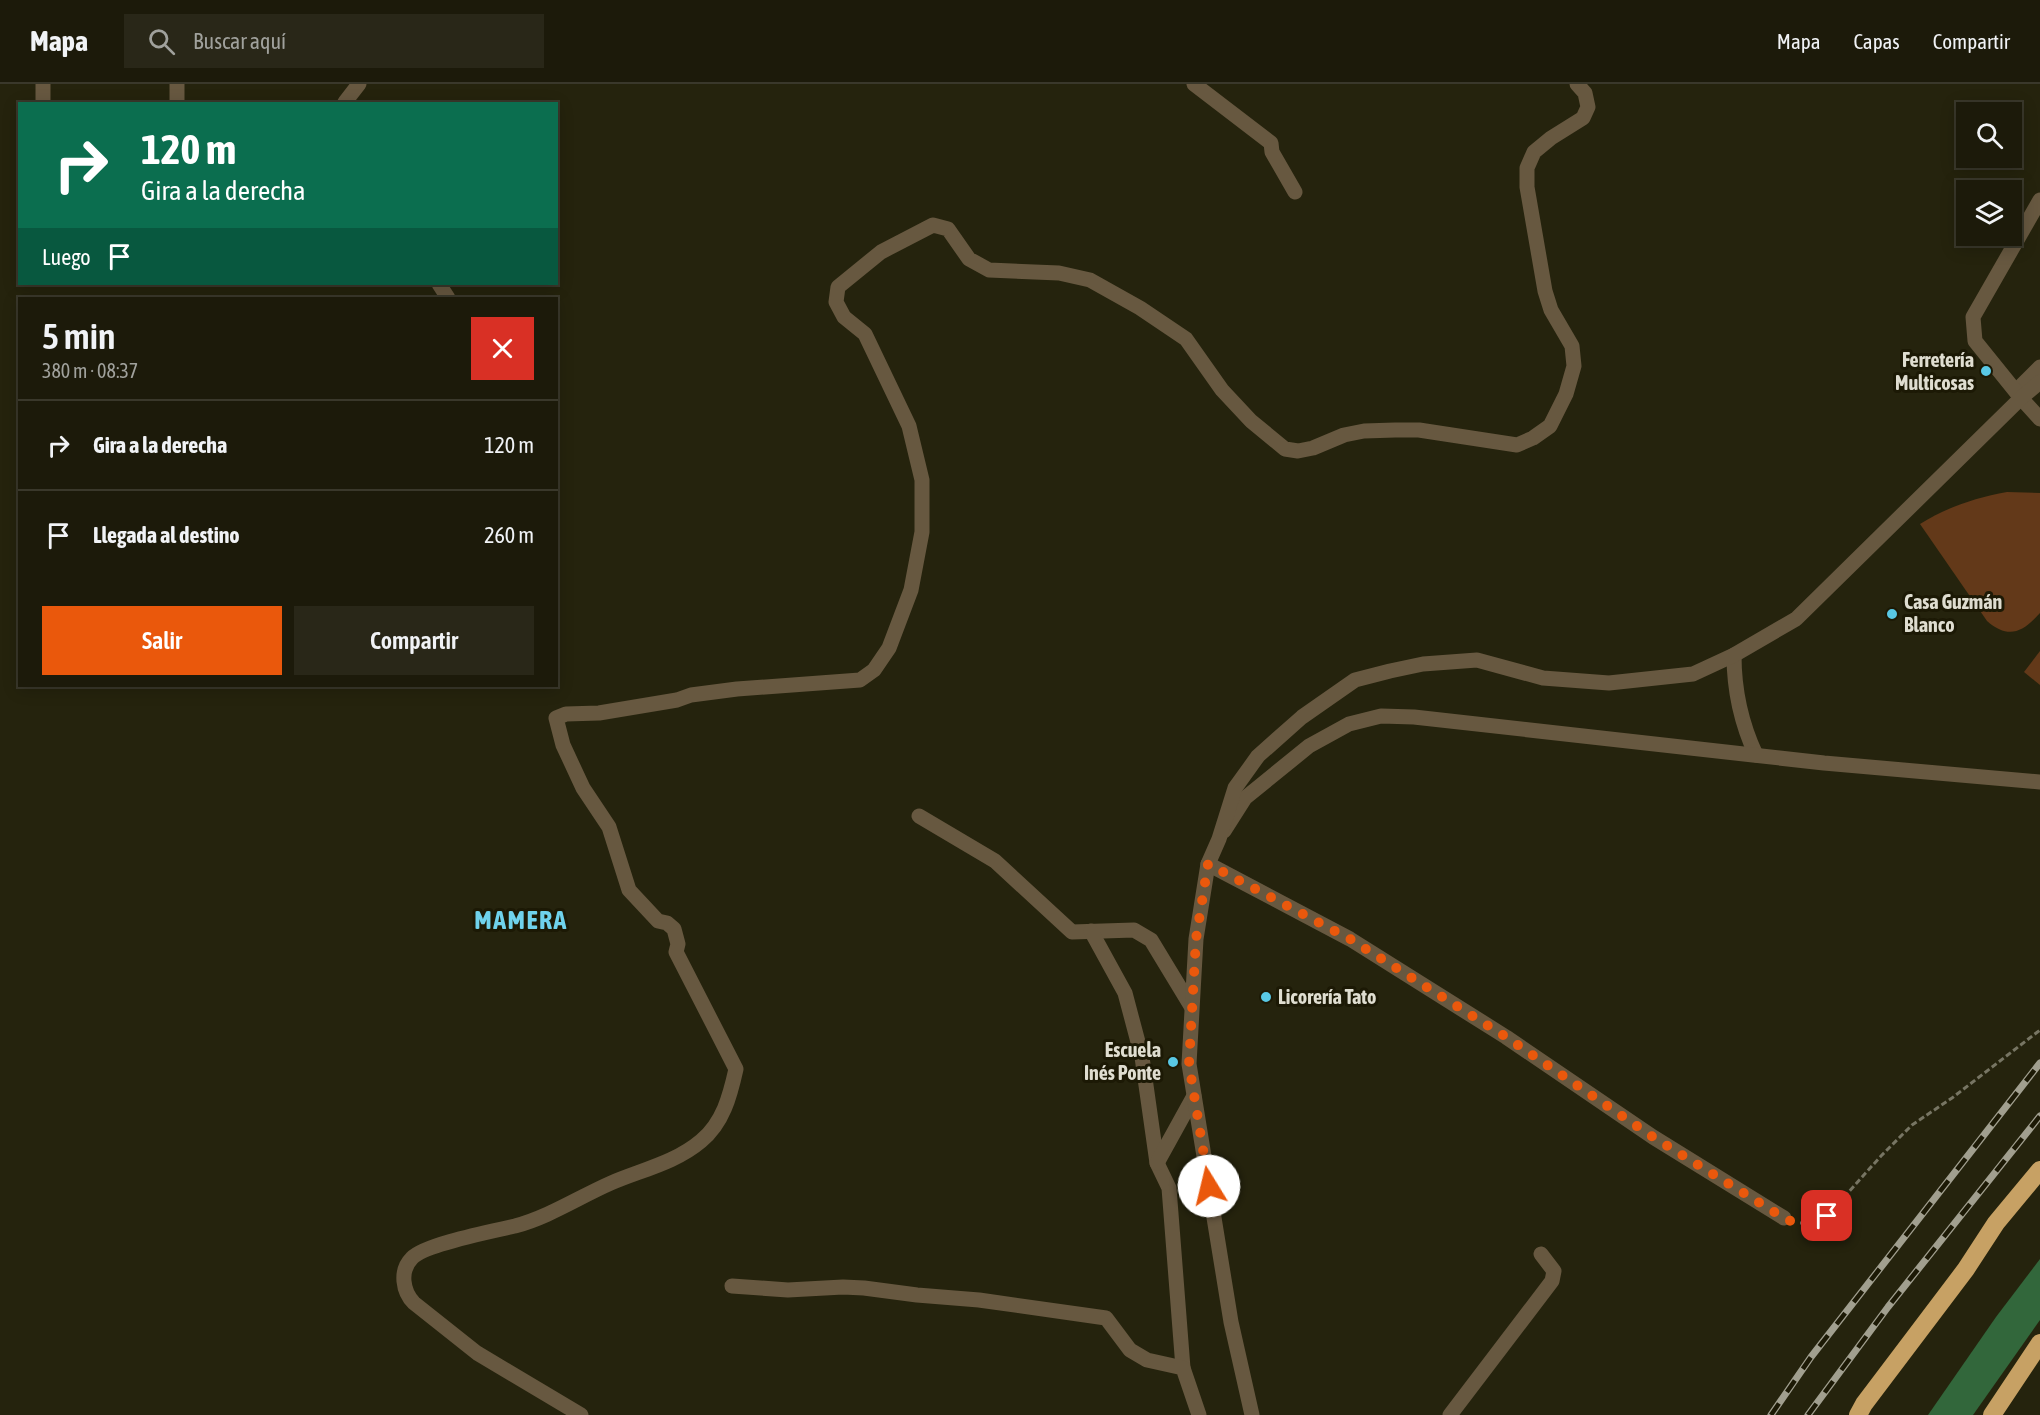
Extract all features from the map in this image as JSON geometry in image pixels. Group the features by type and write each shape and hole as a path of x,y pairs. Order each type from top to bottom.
{"highway":[{"path":"1858,1415 1966,1269 1996,1223 2040,1170"},
{"path":"1992,1415 2040,1343"}],"street":[{"path":"43,84 43,102"},
{"path":"177,84 177,101"},
{"path":"345,102 359,84"},
{"path":"1194,84 1270,143 1272,152 1295,192"},
{"path":"581,1415 477,1353 414,1304 406,1296 404,1276 410,1259 421,1252 457,1240 529,1222 610,1183 671,1161 702,1141 725,1111 736,1069 676,952 678,944 674,929 668,923 658,921 629,890 609,827 583,788 563,745 556,718 566,714 599,713 677,700 691,694 860,680 874,670 889,648 911,590 922,532 922,480 909,426 865,334 844,317 836,302 838,287 881,252 933,225 948,229 969,259 989,270 1059,273 1090,280 1140,308 1186,339 1222,390 1251,421 1285,449 1298,451 1313,448 1344,435 1364,431 1395,430 1419,430 1517,445 1533,438 1550,426 1566,394 1574,366 1572,346 1551,310 1545,291 1527,187 1527,168 1534,152 1551,138 1583,118 1588,107 1585,93 1578,84"},
{"path":"2040,200 1973,317 1975,340 2040,419"},
{"path":"1252,1415 1231,1322 1189,1064 1196,939 1208,864 1219,839 1235,788 1258,756 1302,717 1355,680 1423,664 1477,660 1543,678 1610,683 1693,674 1734,655 1796,619 2018,395 2040,367"},
{"path":"2018,395 2040,382"},
{"path":"1734,655 1740,714 1756,755"},
{"path":"1219,839 1245,798 1310,746 1348,724 1381,716 1414,717 1756,755 2040,782"},
{"path":"919,816 995,861 1072,932 1134,930 1151,940 1191,1006"},
{"path":"1208,864 1350,939 1506,1037 1653,1137 1784,1218"},
{"path":"1090,931 1125,993 1142,1057 1157,1162 1169,1188 1183,1368 1199,1415"},
{"path":"1157,1162 1194,1096"},
{"path":"1450,1415 1552,1281 1554,1271 1541,1254"},
{"path":"732,1286 788,1290 864,1288 1106,1317 1130,1350 1147,1360 1183,1368"}],"path":[{"path":"1784,1218 1796,1224 1815,1223 1827,1216 1912,1125 1952,1098 2040,1030"}],"shaded area":[{"path":"2007,492 2040,493 2040,613 2022,629 2009,632 1987,621 1920,524 1962,504"},
{"path":"2040,651 2040,685 2024,672"},
{"path":"2040,1259 2040,1320 1973,1415 1928,1415 1996,1317"}],"railway":[{"path":"1771,1415 1811,1357 2040,1063"},
{"path":"1808,1415 1888,1307 2040,1116"}],"place":[{"name":"Ferretería Multicosas","path":"1986,371"},
{"name":"Casa Guzmán Blanco","path":"1892,614"},
{"name":"Licorería Tato","path":"1266,997"},
{"name":"Escuela Inés Ponte","path":"1173,1062"}],"district":[{"name":"MAMERA","path":"521,920"}],"route":[{"path":"1209,1186 1189,1064 1196,939 1208,864 1350,939 1506,1037 1653,1137 1784,1218 1796,1224 1815,1223 1827,1216"}]}
